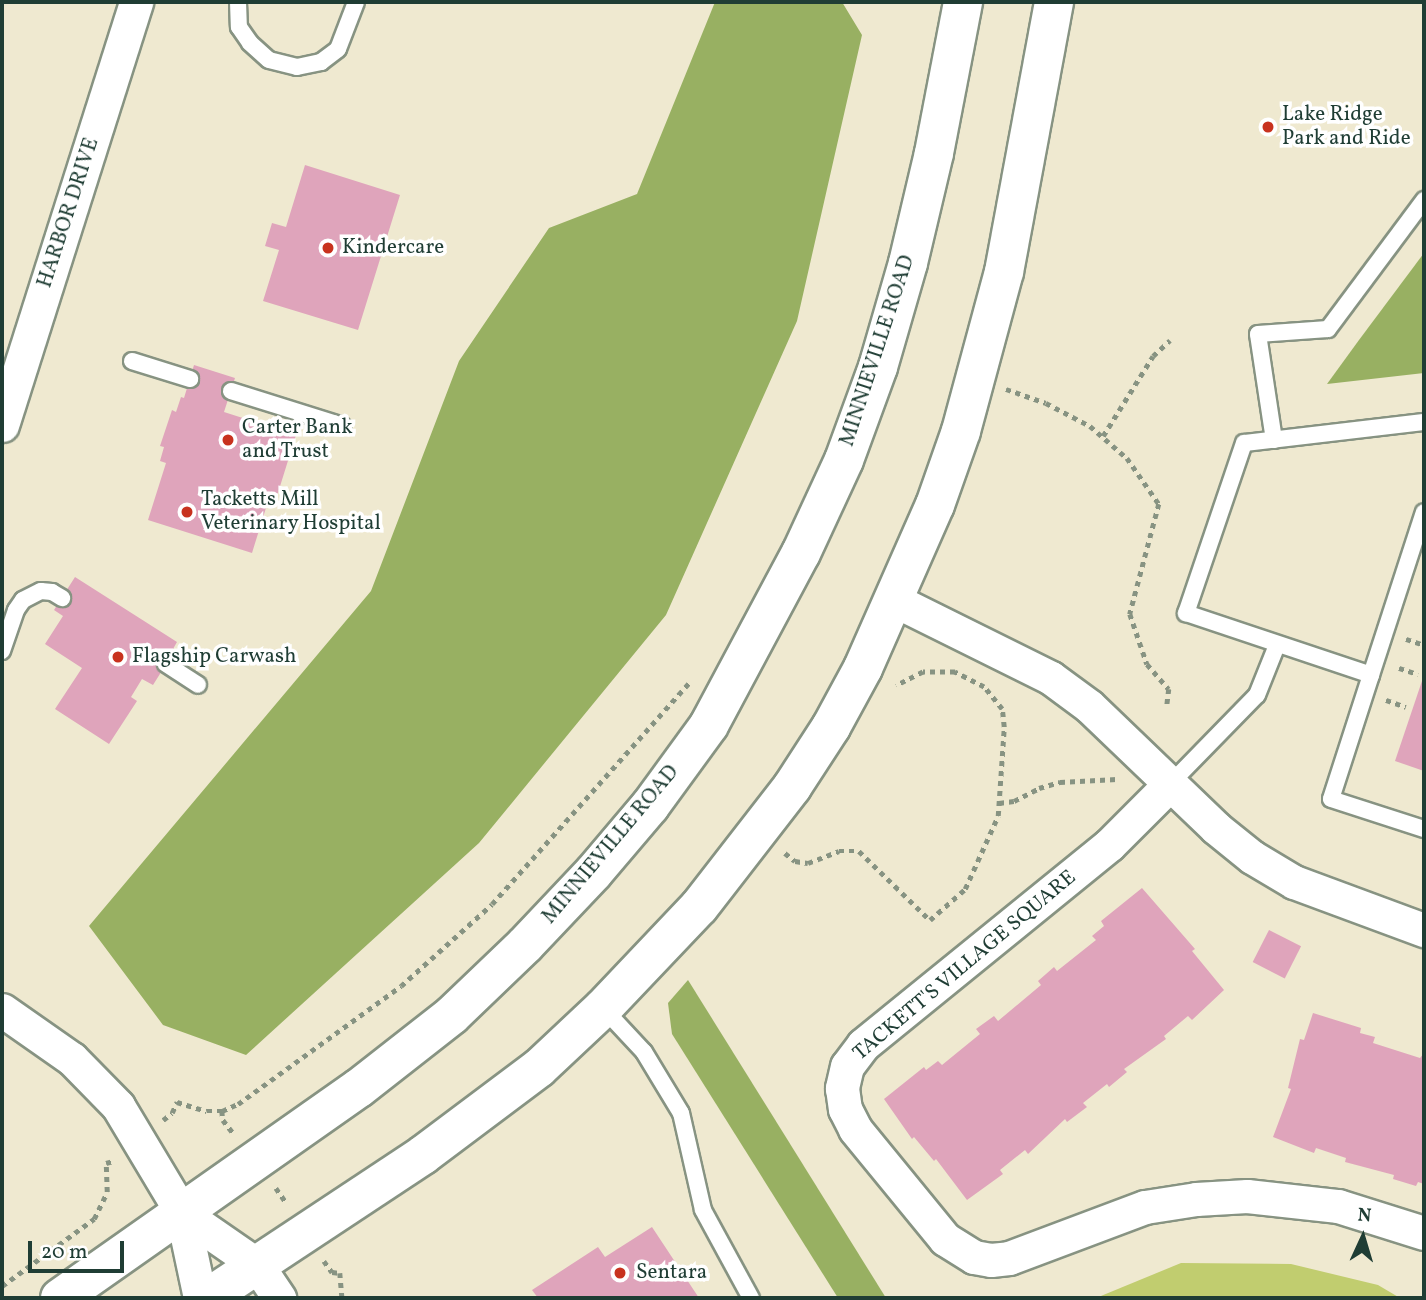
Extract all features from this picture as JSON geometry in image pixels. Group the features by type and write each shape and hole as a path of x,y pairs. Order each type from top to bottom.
{"main road":[{"name":"MINNIEVILLE ROAD","path":"60,1298 359,1088 452,1014 594,872 650,806 709,725 801,553 844,460 878,367 908,263 934,153 963,2"},
{"path":"207,1298 481,1114 539,1068 603,1007 699,907 792,787 844,703 894,600 935,505 975,388 1007,258 1054,2"}],"street":[{"name":"HARBOR DRIVE","path":"2,425 136,2"},
{"path":"894,600 1051,677 1090,706 1216,828 1252,857 1294,882 1424,930"},
{"name":"TACKETT'S VILLAGE SQUARE","path":"1170,784 1110,845 863,1045 847,1066 842,1088 845,1109 855,1129 945,1239 974,1257 991,1260 1009,1258 1145,1207 1196,1199 1247,1196 1338,1206 1424,1234"},
{"path":"2,1010 72,1059 101,1085 118,1106 182,1213 200,1298"},
{"path":"182,1213 257,1265 279,1298"}],"lane":[{"path":"238,2 239,27 250,43 269,60 297,67 321,62 338,49 356,2"},
{"path":"1274,440 1258,334 1328,329 1424,200"},
{"path":"132,361 190,379"},
{"path":"231,391 343,426"},
{"path":"1371,675 1186,613 1244,443 1424,422"},
{"path":"1424,512 1331,799 1424,828"},
{"path":"2,651 10,635 16,610 23,600 41,591 52,592 62,598"},
{"path":"1170,784 1257,695 1277,645"},
{"path":"166,664 198,685"},
{"path":"603,1007 644,1052 681,1113 703,1210 751,1298"}],"path":[{"path":"1102,436 1153,356 1170,341"},
{"path":"999,386 1058,408 1102,436 1142,476 1159,504 1130,614 1147,664 1169,690 1167,706"},
{"path":"785,853 795,861 808,863 843,850 859,851 930,920 965,889 992,834 999,803 1004,719 999,704 990,692 974,680 940,670 916,674 896,686"},
{"path":"172,1113 177,1102 199,1110 222,1111 254,1094 401,986 467,928 538,855 695,674"},
{"path":"1382,699 1406,707"},
{"path":"999,803 1014,801 1038,788 1060,782 1122,779"},
{"path":"222,1111 223,1120"},
{"path":"2,1286 94,1219 107,1192 106,1163"},
{"path":"274,1184 284,1199"},
{"path":"332,1272 340,1273 342,1298"}],"green space":[{"path":"715,2 842,2 862,35 797,321 666,615 479,843 246,1055 163,1025 89,926 371,591 459,361 549,228 637,194"},
{"path":"1424,253 1424,373 1327,384 1359,340"},
{"path":"688,980 886,1298 838,1298 672,1034 668,1003"},
{"path":"1181,1263 1291,1264 1378,1285 1400,1298 1096,1298"}],"building":[{"name":"Kindercare","path":"305,165 400,195 358,330 263,301 279,250 265,246 272,223 286,227"},
{"name":"Carter Bank and Trust","path":"194,365 235,378 224,412 296,435 277,496 270,495 252,553 148,520 166,463 160,461 164,447 160,446 172,410 176,412 181,397 184,398"},
{"name":"Flagship Carwash","path":"75,577 177,642 173,649 175,650 153,685 142,679 131,697 137,701 109,744 55,709 82,668 45,644 63,616 54,610"},
{"path":"1424,675 1424,771 1395,761"},
{"path":"1142,888 1195,949 1192,951 1224,990 1192,1020 1188,1016 1164,1036 1166,1039 1124,1069 1127,1072 1109,1087 1107,1084 1083,1103 1087,1107 1067,1122 1065,1119 1028,1154 1025,1150 1000,1170 1003,1174 967,1200 936,1159 934,1161 914,1137 912,1139 884,1099 924,1067 926,1070 938,1061 942,1065 980,1034 976,1029 994,1016 998,1021 1041,985 1038,981 1054,967 1057,971 1096,940 1092,936 1104,926 1101,921"},
{"path":"1269,930 1301,946 1285,978 1253,962"},
{"path":"1313,1013 1361,1028 1360,1033 1375,1037 1373,1043 1420,1058 1424,1053 1424,1184 1418,1182 1416,1186 1393,1179 1394,1175 1345,1162 1346,1158 1316,1148 1314,1153 1273,1137 1291,1089 1288,1088 1300,1039 1304,1040"},
{"name":"Sentara","path":"652,1227 699,1298 538,1298 532,1290 598,1247 605,1257"}],"place":[{"name":"Lake Ridge Park and Ride","path":"1268,127"},
{"name":"Kindercare","path":"328,248"},
{"name":"Carter Bank and Trust","path":"228,440"},
{"name":"Tacketts Mill Veterinary Hospital","path":"187,512"},
{"name":"Flagship Carwash","path":"118,657"},
{"name":"Sentara","path":"620,1273"}]}
